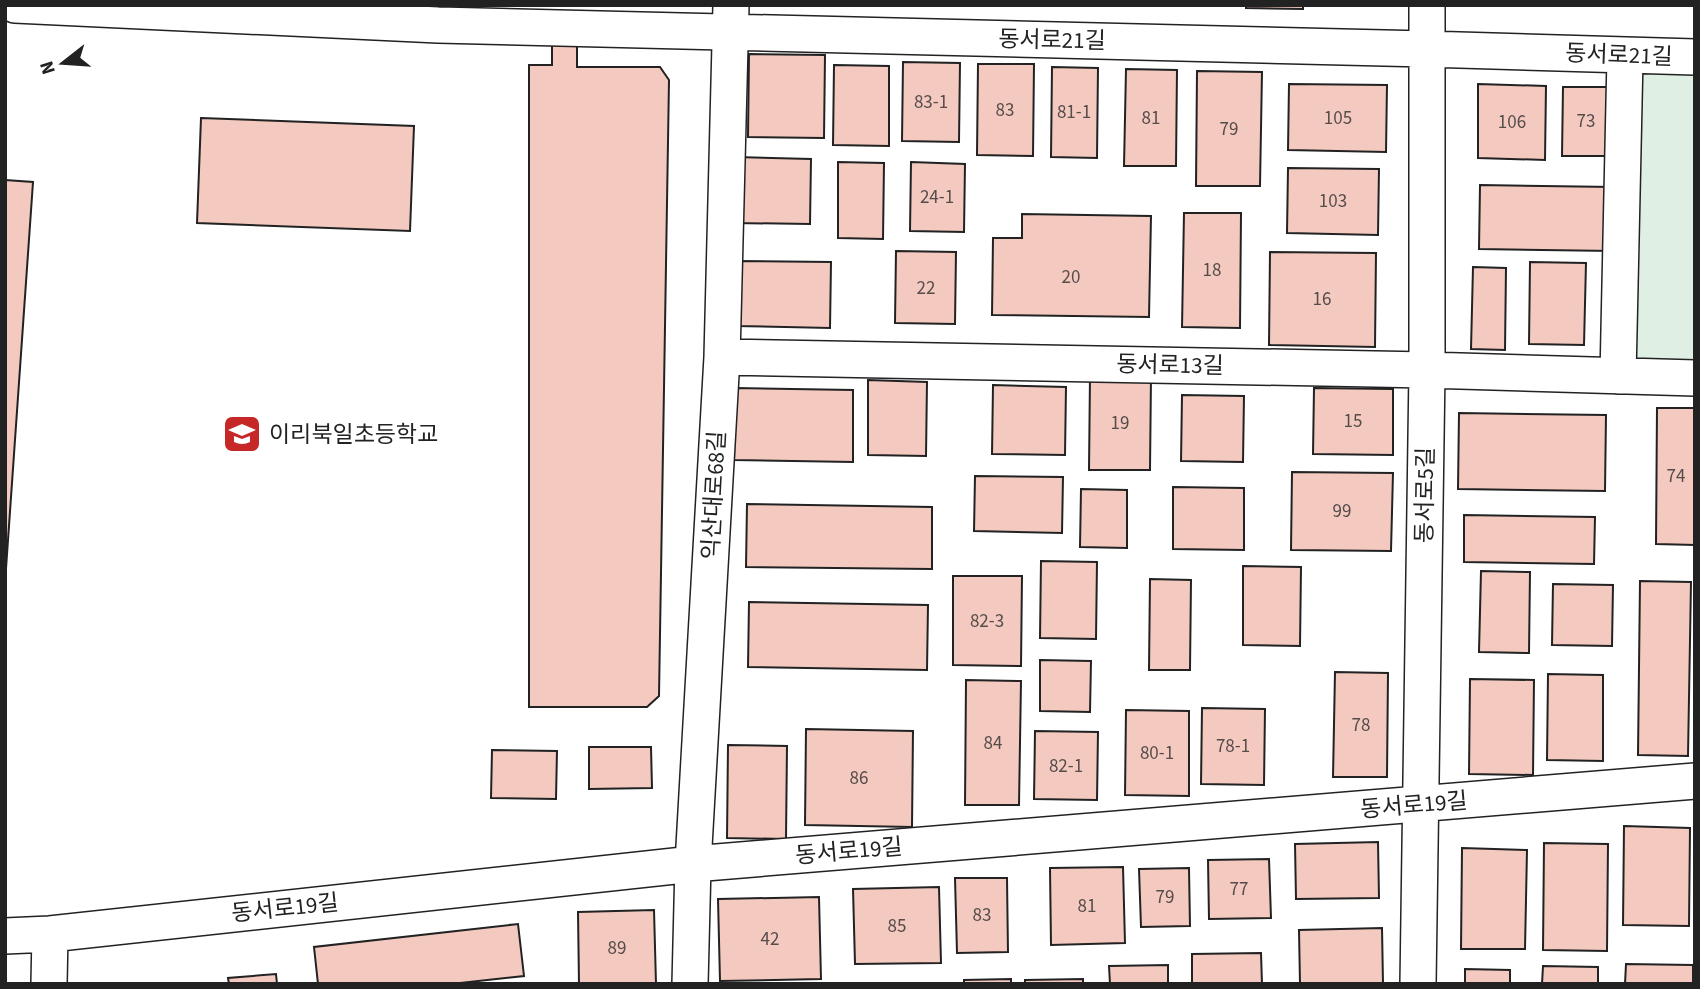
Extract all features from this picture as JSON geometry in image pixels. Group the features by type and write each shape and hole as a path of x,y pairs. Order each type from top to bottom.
{"street":[{"name":"동서로21길","path":"15,5 409,15 731,19 1625,57 1695,57"},
{"name":"동서로5길","path":"1418,984 1427,370 1427,5"},
{"name":"익산대로68길","path":"690,984 693,864 722,357 731,19"},
{"path":"1618,376 1625,57"},
{"name":"동서로13길","path":"722,357 1427,370 1695,378"},
{"name":"동서로19길","path":"5,936 50,934 693,864 1695,781"},
{"path":"50,934 50,984"}],"green space":[{"path":"1636,67 1695,68 1695,364 1630,362"}],"building":[{"path":"1246,5 1303,5 1303,9 1246,8"},
{"path":"552,29 577,29 577,67 660,67 669,80 659,696 647,707 529,707 529,65 552,65"},
{"path":"749,54 825,55 824,138 748,137"},
{"path":"903,62 960,63 959,142 902,141"},
{"path":"978,64 1034,64 1033,156 977,155"},
{"path":"834,65 889,66 889,146 833,145"},
{"path":"1052,67 1098,68 1097,158 1051,157"},
{"path":"1126,69 1177,70 1176,166 1124,166"},
{"path":"1197,71 1262,72 1260,186 1196,186"},
{"path":"1289,84 1387,85 1386,152 1288,150"},
{"path":"1478,84 1546,86 1545,160 1478,158"},
{"path":"1563,87 1610,87 1610,156 1562,156"},
{"path":"201,118 414,126 410,231 197,223"},
{"path":"735,157 811,159 810,224 734,223"},
{"path":"838,162 884,163 883,239 838,238"},
{"path":"911,162 965,164 964,232 910,231"},
{"path":"1288,168 1379,169 1378,235 1287,233"},
{"path":"5,180 33,182 5,583"},
{"path":"1480,185 1614,187 1613,251 1479,249"},
{"path":"1184,213 1241,213 1240,328 1182,327"},
{"path":"1022,214 1151,216 1149,317 992,315 993,238 1022,238"},
{"path":"896,251 956,252 955,324 895,323"},
{"path":"1270,252 1376,253 1375,347 1269,345"},
{"path":"736,261 831,262 830,328 736,326"},
{"path":"1530,262 1586,263 1584,345 1529,344"},
{"path":"1473,267 1506,268 1505,350 1471,349"},
{"path":"1090,376 1151,376 1150,470 1089,470"},
{"path":"868,380 927,382 926,456 868,455"},
{"path":"993,385 1066,387 1065,455 992,454"},
{"path":"735,388 853,390 853,462 734,460"},
{"path":"1314,388 1393,389 1393,455 1313,454"},
{"path":"1182,395 1244,396 1243,462 1181,461"},
{"path":"1657,408 1695,408 1695,545 1656,544"},
{"path":"1459,413 1606,415 1605,491 1458,489"},
{"path":"1292,472 1393,473 1391,551 1291,550"},
{"path":"975,476 1063,477 1062,533 974,531"},
{"path":"1173,487 1244,488 1244,550 1173,549"},
{"path":"1081,489 1127,490 1127,548 1080,547"},
{"path":"747,504 932,507 932,569 746,567"},
{"path":"1464,515 1595,517 1594,564 1464,562"},
{"path":"1041,561 1097,562 1096,639 1040,638"},
{"path":"1243,566 1301,567 1300,646 1243,645"},
{"path":"1481,571 1530,572 1529,653 1479,652"},
{"path":"953,576 1022,576 1021,666 953,665"},
{"path":"1150,579 1191,580 1190,670 1149,670"},
{"path":"1640,581 1691,582 1688,756 1638,755"},
{"path":"1553,584 1613,585 1612,646 1552,645"},
{"path":"749,602 928,605 927,670 748,667"},
{"path":"1040,660 1091,661 1090,712 1040,711"},
{"path":"1335,672 1388,673 1387,777 1333,777"},
{"path":"1548,674 1603,675 1603,761 1547,760"},
{"path":"1470,679 1534,680 1533,775 1469,774"},
{"path":"966,680 1021,681 1019,805 965,805"},
{"path":"1202,708 1265,709 1264,785 1201,784"},
{"path":"1126,710 1189,711 1189,796 1125,795"},
{"path":"806,729 913,731 912,827 805,825"},
{"path":"1035,731 1098,732 1097,800 1034,799"},
{"path":"728,745 787,746 786,839 727,838"},
{"path":"589,747 651,747 652,788 589,789"},
{"path":"492,750 557,751 556,799 491,798"},
{"path":"1624,826 1690,828 1689,926 1623,925"},
{"path":"1378,842 1379,898 1296,899 1295,844"},
{"path":"1544,843 1608,844 1607,951 1543,950"},
{"path":"1462,848 1527,850 1525,949 1461,949"},
{"path":"1269,859 1271,918 1209,919 1208,860"},
{"path":"1123,867 1125,943 1051,945 1050,868"},
{"path":"1189,868 1190,926 1141,927 1139,869"},
{"path":"955,878 1007,878 1008,952 957,953"},
{"path":"939,887 941,963 855,964 853,889"},
{"path":"819,897 821,979 720,981 718,899"},
{"path":"654,910 656,984 579,984 578,912"},
{"path":"518,924 524,976 451,984 318,984 314,947"},
{"path":"1382,928 1383,983 1300,984 1299,930"},
{"path":"1261,953 1262,984 1192,984 1192,954"},
{"path":"1626,964 1693,965 1693,984 1625,984"},
{"path":"1168,965 1168,984 1110,984 1109,966"},
{"path":"1543,966 1598,967 1598,984 1542,984"},
{"path":"1465,969 1510,970 1510,984 1465,984"},
{"path":"276,974 277,984 229,984 228,978"},
{"path":"1011,979 1011,984 964,984 964,980"},
{"path":"1083,979 1083,984 1025,984 1025,980"}],"place":[{"name":"이리북일초등학교","path":"242,434"}]}
